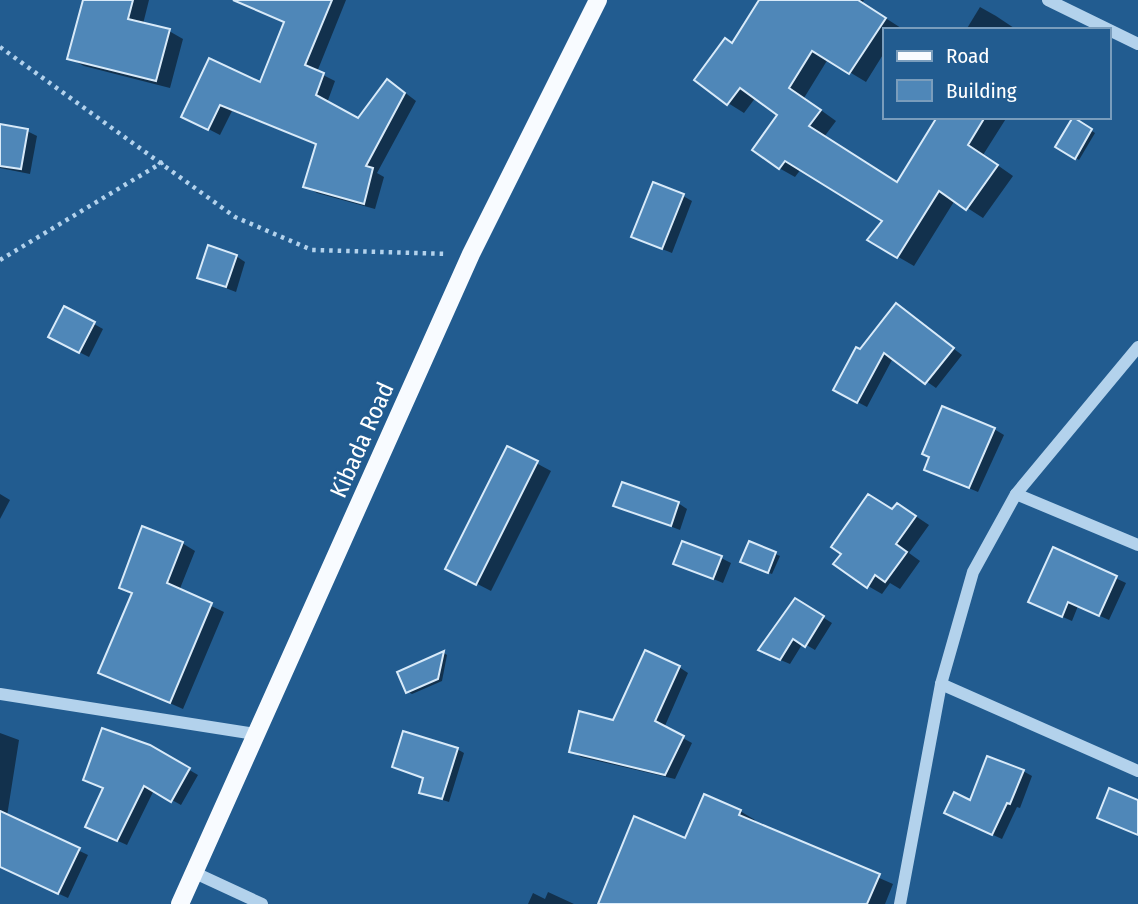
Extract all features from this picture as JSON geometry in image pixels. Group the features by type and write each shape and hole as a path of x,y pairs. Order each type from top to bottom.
{"main road":[{"name":"Kibada Road","path":"180,904 471,254 597,0"}],"street":[{"path":"1048,0 1105,28"},
{"path":"1110,30 1138,44"},
{"path":"900,904 941,684 973,572 1016,494 1138,347"},
{"path":"1016,494 1138,545"},
{"path":"941,684 1138,771"},
{"path":"0,694 255,734"},
{"path":"193,872 262,904"}],"path":[{"path":"0,47 163,162 235,217 312,250 471,254"},
{"path":"0,260 163,162"}],"building":[{"path":"83,0 133,0 128,19 170,29 156,81 67,59"},
{"path":"233,0 332,0 305,65 324,73 316,95 358,118 387,79 405,93 366,166 373,168 364,204 303,187 316,144 220,105 208,130 181,117 209,58 260,82 284,22"},
{"path":"759,0 858,0 886,18 849,74 812,51 789,88 821,110 809,126 897,182 936,119 984,119 968,145 998,165 966,210 939,191 897,258 867,240 882,221 785,161 779,169 752,150 777,115 740,88 727,105 694,80 725,38 732,43"},
{"path":"1072,119 1092,129 1075,159 1055,147"},
{"path":"0,124 28,129 21,169 0,166"},
{"path":"653,182 684,194 662,249 631,237"},
{"path":"208,245 237,255 226,287 197,278"},
{"path":"896,303 954,348 925,384 884,353 857,403 833,390 856,347 860,349"},
{"path":"64,306 95,322 79,353 48,337"},
{"path":"942,406 995,428 969,488 924,470 929,457 922,454"},
{"path":"507,446 538,461 476,585 445,569"},
{"path":"622,482 679,502 671,526 613,506"},
{"path":"868,494 892,509 897,503 916,516 896,544 907,552 885,582 875,575 867,588 833,564 841,554 831,547"},
{"path":"142,526 183,542 167,583 212,603 170,703 98,673 132,593 119,588"},
{"path":"682,541 722,556 713,579 673,564"},
{"path":"749,541 776,552 768,573 740,562"},
{"path":"1053,547 1117,576 1099,616 1068,602 1062,617 1028,602"},
{"path":"795,598 824,616 805,647 793,639 780,660 758,650"},
{"path":"645,650 680,666 655,721 684,736 665,775 569,752 579,711 613,720"},
{"path":"444,651 438,679 406,693 397,672"},
{"path":"102,728 150,745 190,768 171,802 144,786 117,841 85,827 103,788 83,780"},
{"path":"403,731 458,748 442,799 419,793 423,778 392,767"},
{"path":"987,756 1024,770 1010,804 1007,803 992,835 944,813 954,792 970,800"},
{"path":"1109,788 1138,800 1138,835 1097,818"},
{"path":"704,794 741,810 739,815 880,874 867,904 598,904 634,816 685,838"},
{"path":"0,811 80,848 58,894 0,867"}]}
